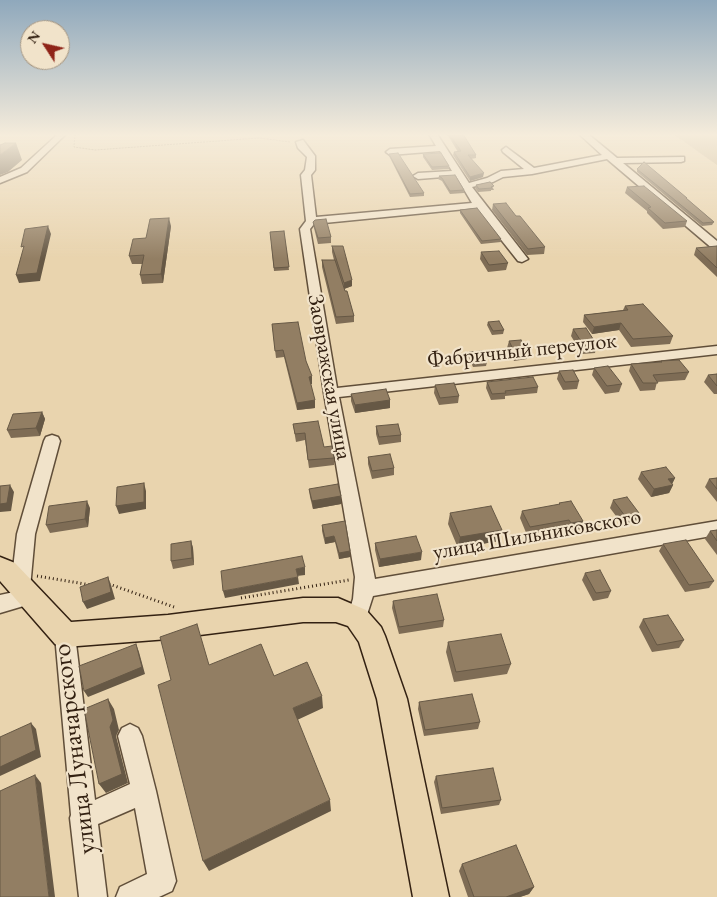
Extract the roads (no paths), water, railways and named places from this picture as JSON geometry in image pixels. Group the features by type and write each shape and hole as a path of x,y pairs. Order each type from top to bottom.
{"main road":[{"name":"улица Луначарского","path":"18,579 65,635"},
{"path":"65,635 168,627 302,610 338,610 357,618 371,636 392,699 431,897"}],"street":[{"name":"Заовражская улица","path":"306,176 310,221 305,229 331,393 365,583 363,599 357,618"},
{"path":"460,176 479,205 522,259"},
{"path":"467,186 490,180 498,176"},
{"path":"634,176 717,247"},
{"path":"310,221 479,205"},
{"name":"Фабричный переулок","path":"331,393 717,350"},
{"path":"0,604 18,579 26,534 52,441"},
{"name":"улица Шильниковского","path":"365,583 717,528"},
{"name":"улица Луначарского","path":"65,635 83,818 93,897"},
{"path":"130,736 144,792 162,881 130,897"},
{"path":"83,818 144,792"}]}
